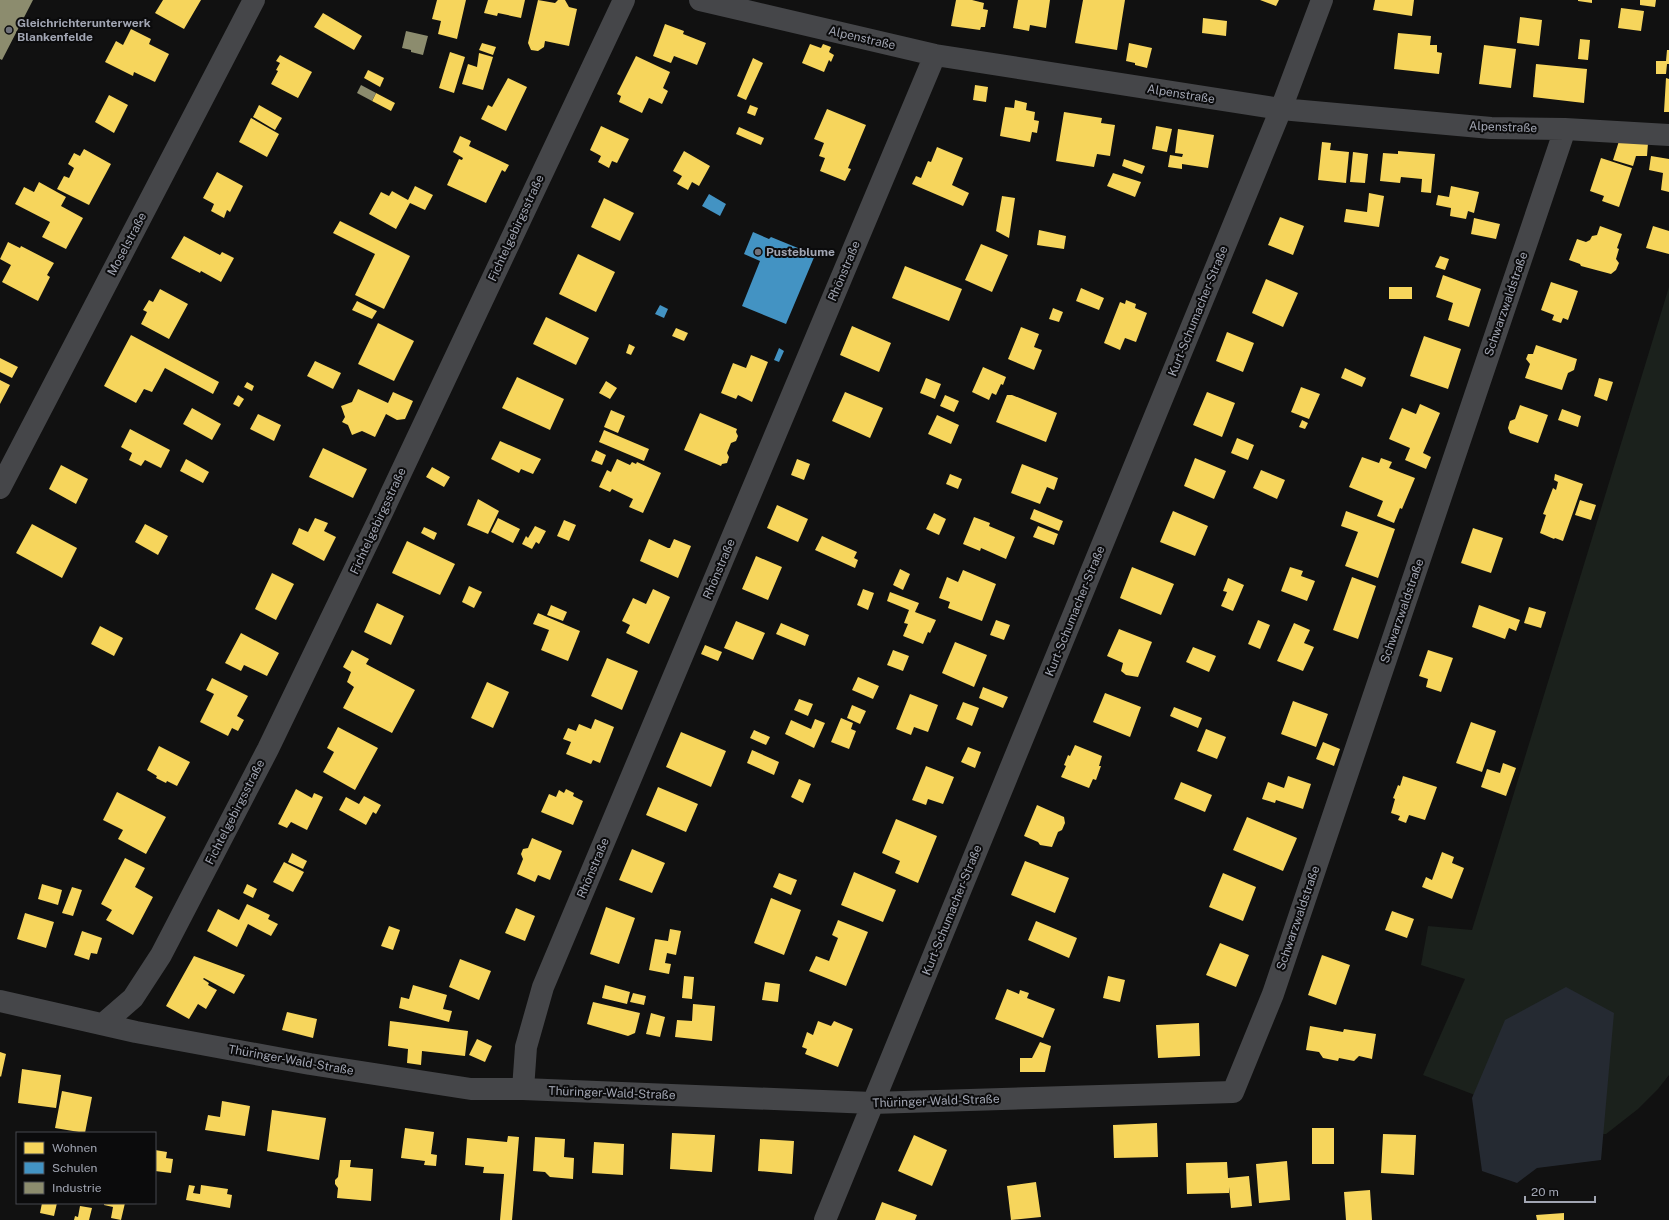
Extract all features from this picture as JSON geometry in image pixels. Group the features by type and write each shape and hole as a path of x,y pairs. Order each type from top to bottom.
{"street":[{"name":"Moselstraße","path":"0,488 254,0"},
{"name":"Fichtelgebirgsstraße","path":"104,1024 133,998 161,955 271,743 379,519 624,0"},
{"name":"Alpenstraße","path":"700,0 935,55 1281,109 1491,128 1565,129 1669,135"},
{"name":"Kurt-Schumacher-Straße","path":"825,1220 1281,109 1322,0"},
{"name":"Rhönstraße","path":"523,1089 526,1048 543,987 935,55"},
{"name":"Schwarzwaldstraße","path":"1233,1092 1273,994 1565,129"},
{"name":"Thüringer-Wald-Straße","path":"0,1001 136,1032 310,1064 471,1089 523,1089 872,1104 1233,1092"}],"shaded area":[{"path":"1669,287 1669,1075 1658,1089 1638,1109 1606,1134 1578,1135 1423,1075 1465,979 1421,965 1428,926 1472,930"},
{"path":"1566,987 1614,1013 1601,1160 1537,1168 1517,1183 1482,1171 1472,1098 1505,1020"}],"building: Wohnen":[{"path":"163,0 201,0 184,29 155,13"},
{"path":"437,0 466,0 457,39 438,34 441,21 432,19"},
{"path":"488,0 525,0 521,18 498,13 497,16 484,13"},
{"path":"538,0 555,3 558,0 565,0 569,7 577,9 569,46 545,41 544,47 538,51 531,50 528,43"},
{"path":"956,0 972,0 984,3 983,9 988,10 985,27 981,27 980,30 951,26"},
{"path":"1018,0 1050,0 1046,28 1030,25 1029,31 1013,28"},
{"path":"1083,0 1125,0 1117,50 1075,43"},
{"path":"1260,0 1279,0 1276,6"},
{"path":"1375,0 1414,0 1412,16 1373,10"},
{"path":"1592,0 1592,3 1578,1"},
{"path":"1640,0 1656,0 1655,7 1640,5"},
{"path":"1621,8 1644,11 1641,31 1618,28"},
{"path":"323,13 362,36 354,50 314,27"},
{"path":"1520,17 1542,20 1539,46 1517,43"},
{"path":"1203,18 1227,21 1226,36 1202,33"},
{"path":"665,24 684,31 683,34 706,43 697,65 674,56 671,63 653,56"},
{"path":"131,29 151,39 149,44 169,54 155,82 134,72 133,76 105,62 116,41 123,45"},
{"path":"1398,33 1431,36 1430,45 1437,45 1437,52 1442,53 1439,74 1394,69"},
{"path":"1580,39 1590,40 1588,60 1578,59"},
{"path":"482,43 496,47 493,55 479,50"},
{"path":"1129,43 1152,48 1147,68 1126,61"},
{"path":"810,44 821,48 823,44 831,47 829,52 834,55 831,62 829,60 824,72 802,63"},
{"path":"1484,45 1516,49 1511,88 1479,84"},
{"path":"1667,50 1669,50 1669,64 1667,64 1666,74 1656,74 1656,61 1666,61"},
{"path":"450,52 465,57 454,93 439,88"},
{"path":"479,53 493,57 483,90 462,84 468,64 477,67"},
{"path":"280,55 312,72 298,98 271,84 278,71 276,70 280,63 276,61"},
{"path":"636,56 670,72 663,88 668,91 662,104 649,98 642,113 619,102 621,96 617,94"},
{"path":"753,58 763,63 746,100 737,96"},
{"path":"1536,64 1587,69 1584,103 1533,97"},
{"path":"368,70 384,78 380,87 364,78"},
{"path":"508,78 527,87 506,131 481,119 488,105 492,107"},
{"path":"1666,78 1669,79 1669,112 1664,112"},
{"path":"975,85 988,87 986,102 973,100"},
{"path":"376,93 395,103 391,111 372,101"},
{"path":"109,95 128,105 114,133 95,122"},
{"path":"1015,100 1027,103 1026,110 1035,112 1034,120 1039,121 1037,133 1032,132 1030,142 1000,136 1005,107 1014,108"},
{"path":"259,105 282,118 275,130 253,117"},
{"path":"750,105 758,108 755,116 747,113"},
{"path":"827,109 866,125 848,168 851,169 845,181 820,171 825,158 819,156 824,143 814,139"},
{"path":"1064,112 1102,118 1101,123 1115,125 1110,156 1097,154 1094,167 1056,161"},
{"path":"251,118 279,134 267,157 239,142"},
{"path":"601,126 629,139 617,163 612,161 609,168 598,162 601,156 590,150"},
{"path":"1156,126 1172,129 1167,152 1152,149"},
{"path":"739,127 764,138 761,145 736,134"},
{"path":"1178,129 1214,135 1208,168 1182,164 1182,169 1168,167 1170,155 1182,157 1183,154 1175,153"},
{"path":"460,136 471,141 469,146 509,165 505,172 502,170 486,203 447,185 459,159 462,160 463,158 453,152"},
{"path":"1619,141 1648,143 1647,156 1636,156 1633,166 1613,160"},
{"path":"1322,142 1331,143 1330,150 1349,152 1346,183 1318,180"},
{"path":"937,147 963,158 952,185 969,193 963,206 912,184 916,176 921,178 928,161 931,162"},
{"path":"84,149 111,164 89,205 57,189 64,176 69,178 74,168 68,164 74,153 80,156"},
{"path":"684,151 710,166 699,186 692,182 688,190 677,184 682,176 673,171"},
{"path":"1398,151 1435,154 1431,193 1421,192 1422,179 1401,177 1400,183 1380,181 1383,153 1398,154"},
{"path":"1353,152 1368,154 1365,183 1350,182"},
{"path":"1651,156 1669,159 1669,192 1661,190 1663,173 1649,170"},
{"path":"1601,158 1632,168 1619,207 1602,201 1604,196 1590,191"},
{"path":"1124,159 1145,166 1142,174 1122,166"},
{"path":"217,172 243,186 230,212 227,210 224,218 211,211 214,204 203,198"},
{"path":"1113,173 1141,182 1135,197 1107,186"},
{"path":"39,182 66,197 61,206 83,218 66,249 42,237 50,222 15,204 24,187 34,192"},
{"path":"415,186 433,195 425,210 410,203 396,229 369,214 381,192 389,196 392,191 408,200"},
{"path":"1451,186 1479,192 1474,213 1468,211 1466,219 1450,216 1451,208 1436,205 1438,195 1449,197"},
{"path":"1369,193 1384,196 1379,227 1344,222 1346,209 1367,212"},
{"path":"1002,196 1015,198 1009,238 996,231"},
{"path":"604,198 634,213 620,241 591,227"},
{"path":"1280,217 1304,226 1293,255 1268,245"},
{"path":"1474,218 1500,224 1496,239 1471,234"},
{"path":"340,221 410,256 384,309 355,295 375,254 333,233"},
{"path":"1600,226 1622,234 1617,248 1619,249 1616,259 1619,263 1616,270 1611,274 1581,266 1580,264 1569,260 1577,239 1586,242 1590,240 1592,236 1597,235"},
{"path":"1653,226 1669,231 1669,254 1646,248"},
{"path":"1039,230 1066,236 1064,249 1037,245"},
{"path":"184,236 220,255 222,252 234,258 221,282 201,271 200,273 171,258"},
{"path":"8,242 20,248 21,246 54,263 47,275 50,277 38,301 2,282 11,265 0,259"},
{"path":"981,244 1008,255 992,292 965,280"},
{"path":"578,254 615,272 596,312 559,294"},
{"path":"1440,256 1449,259 1445,270 1435,267"},
{"path":"905,266 962,289 949,321 892,298"},
{"path":"1443,275 1481,289 1469,327 1448,320 1453,303 1436,297"},
{"path":"1266,279 1298,293 1283,327 1252,313"},
{"path":"1551,282 1578,291 1568,320 1563,318 1561,323 1552,320 1554,315 1541,310"},
{"path":"1389,287 1412,287 1412,299 1389,299"},
{"path":"1081,288 1104,298 1099,310 1076,301"},
{"path":"160,289 188,304 169,339 141,324 147,312 143,310 149,300 153,302"},
{"path":"1126,300 1136,304 1135,308 1147,313 1136,342 1125,338 1120,350 1104,343 1120,302 1125,304"},
{"path":"357,301 377,311 372,319 352,310"},
{"path":"1053,308 1063,312 1059,322 1049,319"},
{"path":"546,317 589,338 576,365 533,344"},
{"path":"378,323 414,341 394,381 358,364"},
{"path":"852,326 891,343 879,372 840,355"},
{"path":"1021,327 1039,334 1034,347 1042,350 1034,370 1008,359"},
{"path":"676,328 688,333 684,341 672,336"},
{"path":"1227,332 1254,343 1243,372 1216,361"},
{"path":"131,335 219,382 213,394 165,368 152,392 144,389 136,403 104,386"},
{"path":"1424,336 1461,349 1448,389 1410,376"},
{"path":"629,344 635,347 631,355 626,353"},
{"path":"1536,345 1577,359 1574,370 1568,373 1562,390 1525,378 1530,364 1526,359 1528,354 1533,354"},
{"path":"751,355 768,362 752,402 738,395 736,399 721,393 733,363 746,368"},
{"path":"0,358 18,367 12,378 0,372"},
{"path":"315,361 341,373 333,389 307,376"},
{"path":"983,367 1006,377 1003,385 1001,384 996,395 992,393 989,400 972,392"},
{"path":"1345,368 1366,378 1362,387 1341,378"},
{"path":"517,377 564,399 550,430 502,408"},
{"path":"926,378 941,384 935,399 920,393"},
{"path":"1599,378 1613,382 1607,401 1594,396"},
{"path":"0,380 10,385 0,404"},
{"path":"606,381 617,388 610,399 599,393"},
{"path":"247,382 254,386 252,391 244,387"},
{"path":"1301,387 1320,394 1309,419 1291,412"},
{"path":"358,389 388,403 393,392 413,401 405,419 397,420 386,414 375,437 362,431 352,435 348,425 342,422 345,417 341,406 352,402"},
{"path":"845,392 883,408 870,438 832,421"},
{"path":"1207,392 1235,403 1222,437 1193,425"},
{"path":"238,395 244,399 239,407 233,404"},
{"path":"945,395 959,401 954,412 940,406"},
{"path":"1007,395 1012,395 1057,413 1046,442 996,422"},
{"path":"1420,404 1440,413 1423,453 1431,457 1426,469 1405,460 1410,448 1389,439 1402,408 1416,414"},
{"path":"1520,405 1548,415 1538,443 1510,433 1508,428 1510,421 1515,419"},
{"path":"192,408 221,424 212,440 183,424"},
{"path":"1562,409 1581,416 1578,427 1558,420"},
{"path":"611,410 625,416 618,433 604,427"},
{"path":"700,413 737,429 736,432 738,436 736,441 731,443 727,453 729,457 727,463 722,464 721,466 684,450"},
{"path":"258,414 281,425 274,441 250,429"},
{"path":"937,415 959,425 951,444 928,434"},
{"path":"1302,420 1308,423 1305,429 1299,427"},
{"path":"130,429 170,450 161,468 145,460 141,466 129,460 132,453 121,447"},
{"path":"604,430 649,449 644,461 599,442"},
{"path":"1237,438 1254,445 1248,460 1231,453"},
{"path":"500,441 541,459 533,474 521,469 519,473 491,459"},
{"path":"323,448 367,469 353,498 309,477"},
{"path":"596,450 606,455 602,465 591,461"},
{"path":"1362,457 1379,463 1381,458 1392,462 1389,468 1415,478 1402,509 1400,508 1394,523 1377,516 1383,501 1349,487"},
{"path":"1195,458 1226,471 1214,499 1184,486"},
{"path":"186,459 209,472 203,483 180,471"},
{"path":"617,459 630,465 632,462 636,464 637,462 661,473 643,513 629,507 633,499 612,489 610,492 599,487 607,470 611,472"},
{"path":"797,459 810,464 804,480 791,475"},
{"path":"1022,464 1058,478 1054,490 1047,487 1040,504 1011,493"},
{"path":"61,465 88,479 76,504 49,489"},
{"path":"432,467 450,477 444,487 426,477"},
{"path":"1261,470 1285,480 1277,499 1253,488"},
{"path":"950,474 962,479 958,489 946,484"},
{"path":"1555,474 1583,484 1563,541 1540,533 1546,515 1543,514 1553,488 1556,490 1558,482 1554,480"},
{"path":"478,499 499,511 488,534 467,525"},
{"path":"1580,500 1596,505 1591,520 1575,515"},
{"path":"777,505 808,519 798,542 767,528"},
{"path":"1034,509 1063,521 1059,531 1030,519"},
{"path":"1173,511 1208,526 1195,556 1160,542"},
{"path":"1346,511 1395,529 1378,578 1345,566 1358,532 1341,526"},
{"path":"934,513 946,519 939,535 926,529"},
{"path":"974,517 990,523 989,526 1015,537 1006,559 981,548 980,551 963,544"},
{"path":"315,518 328,523 324,531 336,537 324,561 292,544 299,528 308,532"},
{"path":"498,518 520,529 513,543 491,532"},
{"path":"564,520 576,525 569,541 557,536"},
{"path":"32,524 77,548 62,578 16,553"},
{"path":"145,524 168,536 158,555 135,542"},
{"path":"535,526 546,531 539,544 536,542 532,549 522,544 526,536 528,538"},
{"path":"1038,526 1058,534 1054,545 1033,537"},
{"path":"424,527 437,533 434,540 421,533"},
{"path":"1473,528 1503,538 1491,573 1461,563"},
{"path":"822,536 857,552 854,558 858,560 855,568 815,550"},
{"path":"649,539 668,548 670,548 674,539 691,546 678,578 640,561"},
{"path":"407,541 455,564 440,595 392,573"},
{"path":"756,556 782,567 768,600 742,589"},
{"path":"1132,567 1174,584 1161,615 1120,598"},
{"path":"1290,567 1303,571 1301,576 1315,581 1307,601 1281,591"},
{"path":"900,569 910,574 903,590 893,585"},
{"path":"963,570 996,584 982,621 948,608 950,602 939,598 947,577 958,582"},
{"path":"272,573 294,584 276,620 255,609"},
{"path":"1352,577 1376,586 1358,639 1333,630"},
{"path":"1228,578 1244,585 1233,611 1221,606 1227,592 1223,591"},
{"path":"469,586 482,592 474,608 462,602"},
{"path":"653,589 670,597 649,644 626,633 630,625 622,621 633,598 646,604"},
{"path":"863,589 874,593 868,610 857,605"},
{"path":"890,592 919,603 915,612 936,620 930,633 928,632 923,644 903,636 908,624 904,623 909,610 887,601"},
{"path":"377,603 404,616 391,645 364,632"},
{"path":"551,605 567,612 563,621 547,615"},
{"path":"1479,605 1520,620 1516,631 1509,628 1505,639 1472,627"},
{"path":"1529,607 1546,612 1541,628 1524,623"},
{"path":"538,613 580,631 568,661 541,650 549,630 533,624"},
{"path":"996,620 1010,625 1004,640 990,635"},
{"path":"1258,620 1270,625 1260,649 1248,644"},
{"path":"736,621 765,633 753,660 724,648"},
{"path":"781,623 809,635 805,646 776,634"},
{"path":"1294,623 1310,630 1304,643 1314,647 1303,671 1277,661"},
{"path":"100,626 123,638 114,656 91,644"},
{"path":"1119,629 1152,642 1138,677 1126,675 1121,671 1123,663 1107,656"},
{"path":"241,633 279,653 267,676 244,665 241,671 225,663"},
{"path":"955,642 987,655 974,687 942,673"},
{"path":"705,645 722,652 718,661 701,654"},
{"path":"1193,647 1216,656 1209,672 1186,662"},
{"path":"352,650 369,659 366,664 415,690 392,733 343,708 354,687 347,682 351,672 343,667"},
{"path":"893,650 909,656 903,671 887,665"},
{"path":"1428,650 1453,658 1441,692 1426,687 1428,679 1419,676"},
{"path":"607,658 638,671 622,710 591,696"},
{"path":"858,677 879,686 873,699 852,690"},
{"path":"212,678 248,696 237,716 244,720 238,731 232,728 228,736 200,722 214,694 206,690"},
{"path":"487,682 509,692 493,728 471,718"},
{"path":"983,687 1008,697 1003,708 979,698"},
{"path":"1105,693 1141,707 1130,737 1093,722"},
{"path":"910,694 938,705 928,732 914,727 911,735 896,729"},
{"path":"799,699 813,704 808,716 794,710"},
{"path":"1293,701 1328,714 1316,747 1281,734"},
{"path":"963,702 979,708 972,726 956,719"},
{"path":"852,705 866,711 860,724 847,718"},
{"path":"1174,707 1202,718 1198,728 1170,716"},
{"path":"841,718 853,723 851,729 856,731 849,749 831,742"},
{"path":"595,719 614,727 600,763 593,760 591,764 566,754 571,742 563,739 568,728 576,731 579,724 591,729"},
{"path":"815,719 825,723 814,748 785,734 791,720 811,729"},
{"path":"1471,722 1496,731 1482,772 1456,763"},
{"path":"338,727 378,748 355,790 323,772 334,752 327,748"},
{"path":"1206,729 1226,737 1217,759 1197,751"},
{"path":"754,730 770,737 766,745 750,738"},
{"path":"681,732 726,751 711,787 666,767"},
{"path":"1323,742 1340,749 1334,766 1316,759"},
{"path":"1075,745 1102,756 1099,766 1101,766 1096,780 1093,779 1089,788 1061,777 1066,766 1064,765 1068,755 1070,756"},
{"path":"159,746 190,762 177,786 156,778 157,776 147,770"},
{"path":"968,747 981,752 975,768 961,762"},
{"path":"752,750 779,762 774,775 747,763"},
{"path":"1503,763 1516,768 1506,796 1481,787 1487,769 1500,773"},
{"path":"926,766 954,777 943,804 928,799 926,805 912,800"},
{"path":"1288,776 1311,784 1303,809 1276,800 1275,803 1262,799 1268,782 1284,788"},
{"path":"1403,776 1437,787 1425,820 1409,815 1406,823 1398,820 1400,816 1391,813 1395,799 1393,798 1398,785 1400,786"},
{"path":"799,779 811,784 803,803 791,797"},
{"path":"1181,782 1212,795 1205,812 1174,799"},
{"path":"658,787 698,804 686,832 646,815"},
{"path":"296,789 312,798 314,793 323,797 307,830 291,822 287,828 278,824"},
{"path":"566,789 574,793 573,796 583,801 573,825 541,812 549,794 556,797 559,790 564,793"},
{"path":"117,792 166,817 146,854 118,839 123,830 103,820"},
{"path":"364,796 381,805 376,814 373,812 366,825 339,810 346,797 359,804"},
{"path":"1037,805 1064,817 1065,823 1062,830 1058,832 1052,847 1040,845 1038,842 1024,836"},
{"path":"1247,817 1297,838 1283,871 1233,850"},
{"path":"896,819 937,836 918,883 895,873 900,861 882,853"},
{"path":"532,838 562,851 550,880 538,875 535,882 517,874 523,859 521,854 523,849 528,848"},
{"path":"632,849 665,863 652,893 619,880"},
{"path":"1442,852 1454,857 1452,863 1464,868 1452,899 1422,887 1426,877 1432,880"},
{"path":"292,853 307,861 303,869 288,862"},
{"path":"125,858 145,868 135,887 153,897 133,935 106,920 112,910 101,904"},
{"path":"1025,861 1069,878 1055,913 1011,895"},
{"path":"284,862 304,872 293,892 273,882"},
{"path":"854,872 896,890 883,922 841,905"},
{"path":"779,873 797,880 791,895 773,887"},
{"path":"1223,873 1256,887 1243,921 1209,907"},
{"path":"42,884 62,890 58,905 38,899"},
{"path":"247,884 257,889 253,898 243,893"},
{"path":"72,887 82,890 73,916 62,913"},
{"path":"771,898 801,910 784,955 754,943"},
{"path":"247,904 270,915 268,919 278,924 271,936 248,924 237,947 207,931 218,909 239,920"},
{"path":"606,907 635,918 619,964 590,954"},
{"path":"516,908 535,916 525,941 505,933"},
{"path":"1392,911 1414,919 1407,938 1385,930"},
{"path":"25,913 54,922 46,948 17,939"},
{"path":"838,920 868,932 846,986 809,971 816,956 829,961 838,938 832,935"},
{"path":"1036,921 1077,938 1069,958 1028,940"},
{"path":"389,926 400,930 393,950 381,946"},
{"path":"670,929 681,931 676,955 667,953 665,963 671,964 669,974 649,970 655,939 668,941"},
{"path":"82,931 102,938 97,954 91,953 89,960 74,955"},
{"path":"1220,943 1249,955 1236,987 1206,975"},
{"path":"1322,955 1350,965 1336,1005 1308,995"},
{"path":"194,956 245,975 234,994 204,978 203,979 209,983 208,985 217,990 206,1009 198,1004 189,1019 166,1006"},
{"path":"460,959 491,971 479,1000 449,987"},
{"path":"684,976 694,977 692,999 682,998"},
{"path":"1108,976 1125,980 1120,1002 1103,998"},
{"path":"765,982 780,984 778,1002 762,1000"},
{"path":"413,985 447,995 443,1009 452,1011 449,1022 399,1008 401,997 409,999"},
{"path":"605,985 630,992 627,1004 602,998"},
{"path":"1007,989 1019,994 1020,990 1029,993 1027,998 1055,1009 1043,1038 995,1019"},
{"path":"633,993 646,996 644,1005 630,1002"},
{"path":"593,1002 640,1013 635,1033 628,1036 587,1024"},
{"path":"693,1004 715,1006 712,1041 675,1037 677,1020 692,1021"},
{"path":"287,1012 317,1019 313,1038 282,1030"},
{"path":"651,1013 665,1017 660,1037 646,1034"},
{"path":"390,1021 468,1031 465,1056 422,1051 421,1065 407,1063 408,1049 388,1046"},
{"path":"818,1021 831,1026 834,1021 853,1029 838,1067 805,1054 807,1049 802,1047 807,1032 813,1035"},
{"path":"1199,1023 1200,1056 1158,1058 1156,1025"},
{"path":"1310,1026 1343,1032 1344,1029 1376,1034 1372,1059 1359,1056 1354,1061 1339,1058 1338,1061 1323,1058 1319,1052 1306,1050"},
{"path":"477,1039 492,1046 485,1062 469,1055"},
{"path":"1040,1042 1051,1046 1045,1072 1020,1072 1020,1058 1032,1058"},
{"path":"0,1052 6,1054 1,1077 0,1076"},
{"path":"22,1069 61,1075 56,1108 18,1103"},
{"path":"62,1091 92,1097 85,1132 55,1128"},
{"path":"222,1101 250,1106 245,1136 205,1130 208,1115 220,1117"},
{"path":"272,1110 326,1118 319,1160 267,1151"},
{"path":"1157,1123 1158,1157 1114,1158 1113,1125"},
{"path":"405,1128 434,1132 431,1154 437,1155 436,1166 424,1165 425,1161 401,1158"},
{"path":"1312,1128 1334,1128 1334,1164 1312,1164"},
{"path":"672,1133 715,1135 712,1172 670,1169"},
{"path":"1383,1134 1416,1135 1414,1175 1381,1173"},
{"path":"914,1135 947,1150 932,1186 898,1171"},
{"path":"508,1136 519,1137 512,1220 500,1220 504,1174 483,1173 484,1167 465,1165 467,1138 507,1142"},
{"path":"535,1137 565,1139 564,1157 574,1158 573,1179 550,1177 545,1172 533,1171"},
{"path":"760,1139 794,1141 792,1174 758,1171"},
{"path":"594,1142 624,1144 623,1175 592,1173"},
{"path":"156,1150 167,1152 166,1158 173,1159 171,1173 156,1171"},
{"path":"340,1160 351,1160 350,1167 373,1169 371,1201 337,1198 338,1188 335,1184 335,1180 338,1177"},
{"path":"1287,1161 1290,1200 1259,1203 1256,1164"},
{"path":"1227,1162 1228,1178 1249,1176 1252,1206 1231,1208 1229,1187 1229,1193 1187,1194 1186,1163"},
{"path":"1036,1182 1041,1217 1011,1220 1007,1186"},
{"path":"189,1185 195,1186 193,1193 200,1194 201,1185 228,1189 227,1194 232,1195 230,1208 186,1200"},
{"path":"1370,1190 1372,1220 1346,1220 1344,1192"},
{"path":"882,1202 917,1215 915,1220 875,1220"},
{"path":"42,1204 57,1204 54,1216 40,1213"},
{"path":"125,1204 121,1220 111,1218 113,1207 104,1205"},
{"path":"80,1206 92,1208 89,1220 74,1220 75,1216 78,1217"},
{"path":"1564,1213 1564,1220 1537,1220 1536,1215"}],"building: Schulen":[{"path":"709,194 726,204 720,216 702,206"},
{"path":"753,232 769,239 771,237 815,255 786,324 742,306 760,261 744,254"},
{"path":"660,305 668,309 664,318 655,314"},
{"path":"779,348 784,351 779,362 774,360"}],"building: Industrie":[{"name":"Gleichrichterunterwerk Blankenfelde","path":"0,0 33,0 2,60 0,59"},
{"path":"406,31 428,36 423,55 402,48"},
{"path":"361,85 376,93 372,101 357,93"}],"place":[{"name":"Gleichrichterunterwerk Blankenfelde","path":"9,30"},
{"name":"Pusteblume","path":"758,252"}]}
